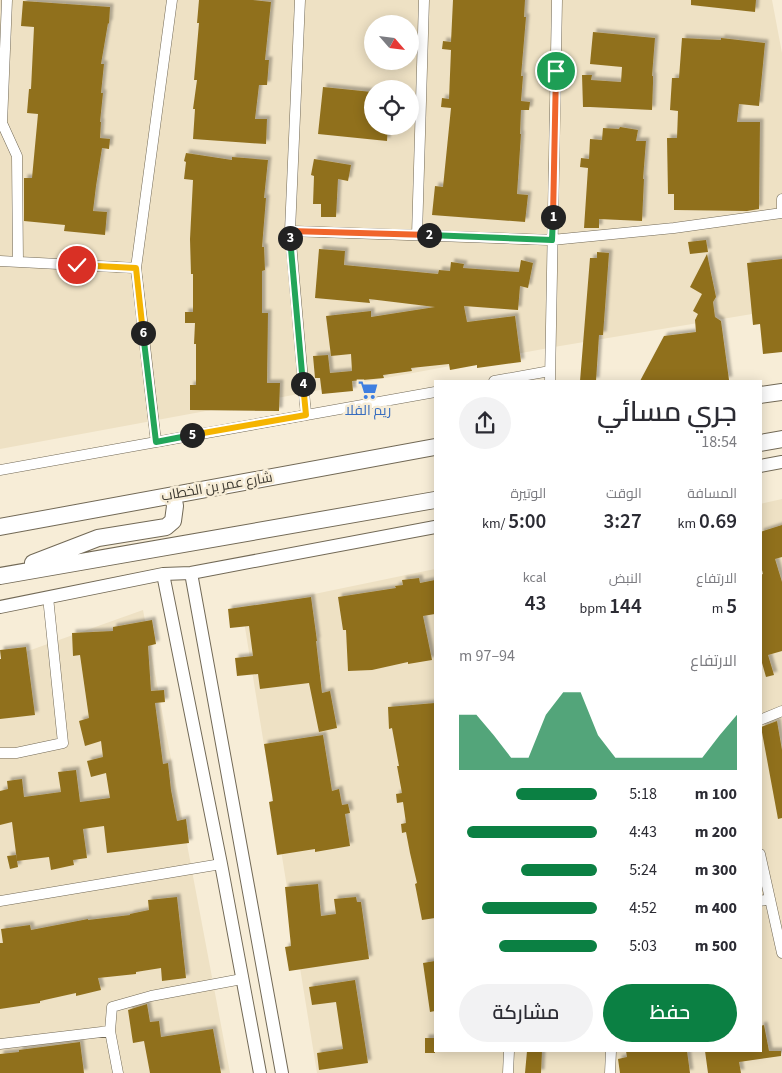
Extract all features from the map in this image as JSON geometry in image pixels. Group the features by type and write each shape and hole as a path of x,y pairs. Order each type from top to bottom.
{"main road":[{"path":"762,395 782,392"},
{"path":"762,443 782,439"},
{"name":"شارع عمر بن الخطاب","path":"0,527 434,448"},
{"path":"0,575 98,538 166,527 173,521 175,506 173,495"},
{"path":"0,575 434,500"}],"street":[{"path":"7,0 1,123 17,156 18,262"},
{"path":"156,442 136,268 172,0"},
{"path":"300,0 290,231 306,415"},
{"path":"417,235 424,0"},
{"path":"505,380 550,376 557,0"},
{"path":"290,231 552,240 674,228 782,213 782,199"},
{"path":"0,261 136,268"},
{"path":"0,470 434,392"},
{"path":"762,466 782,462"},
{"path":"0,607 163,574 191,573 434,527"},
{"path":"191,573 282,1073"},
{"path":"163,574 221,864 260,1073"},
{"path":"0,753 16,753 63,742 48,597"},
{"path":"762,719 782,711"},
{"path":"0,901 221,864"},
{"path":"762,872 765,900 782,953"},
{"path":"118,1073 110,1031 112,1007 151,996 242,979"},
{"path":"0,1044 110,1031"},
{"path":"508,1073 509,1052"},
{"path":"610,1073 611,1052"}],"shaded area":[{"path":"0,0 772,0 782,53 782,309 554,347 0,449"},
{"path":"782,499 782,1073 317,1073 242,609 434,569 434,1052 762,1052 762,504"},
{"path":"143,610 230,1073 0,1073 0,661"}],"building":[{"path":"199,0 271,2 265,60 269,60 267,85 259,85 255,119 267,119 266,144 193,139 195,109 193,109 197,80 194,80"},
{"path":"453,0 525,0 524,17 526,17 521,101 530,102 529,110 521,110 517,194 528,195 525,222 432,215 435,186 443,187 451,108 441,107 442,98 449,99 451,50 442,49 443,41 451,42"},
{"path":"691,0 756,0 755,12 691,5"},
{"path":"23,1 110,7 109,24 101,64 104,64 100,138 110,139 109,149 102,148 93,211 107,212 105,235 64,231 65,225 24,221 24,178 32,178 38,114 27,113 29,89 31,89 34,27 21,26"},
{"path":"593,32 655,38 652,110 583,107 582,75 592,75 591,80 621,82 622,67 590,64"},
{"path":"682,38 721,40 721,38 765,43 759,106 739,104 737,122 760,122 759,209 747,211 674,210 674,194 668,194 667,138 677,138 678,111 670,110 672,78 679,78"},
{"path":"323,87 364,91 364,135 387,135 387,141 318,134"},
{"path":"620,127 638,130 636,141 646,141 642,221 599,219 599,228 584,228 588,168 580,167 581,158 589,159 590,139 602,140 603,128 619,129"},
{"path":"186,153 232,160 232,157 268,160 262,247 264,247 265,270 262,271 262,313 268,313 267,383 280,383 279,411 190,410 190,385 196,385 196,344 194,344 195,323 185,323 185,312 193,312 193,274 191,274 190,239 193,180 184,179"},
{"path":"314,159 351,165 348,181 338,179 336,217 321,217 321,204 313,204 314,176 311,175"},
{"path":"706,240 708,252 690,254 688,242"},
{"path":"319,249 345,251 344,265 438,274 439,270 450,271 451,262 464,264 463,268 519,272 521,260 533,263 528,288 520,286 518,310 464,306 467,322 515,316 521,362 477,368 477,365 450,370 449,364 411,368 412,371 383,375 384,378 352,381 353,391 322,394 320,378 315,378 313,356 328,355 330,373 352,371 351,354 331,356 326,316 371,311 371,317 435,307 369,299 370,303 315,298"},
{"path":"597,252 609,253 603,335 599,335 596,380 580,380 590,258 597,258"},
{"path":"707,254 716,297 713,302 715,317 721,321 729,380 641,380 664,336 696,332 695,320 698,314 693,311 702,294 690,287"},
{"path":"782,259 782,352 763,354 760,324 753,325 747,263"},
{"path":"782,525 782,557 775,559 782,582 782,651 768,655 774,675 766,677 762,663 762,531"},
{"path":"419,578 420,583 434,580 434,614 423,616 432,660 408,664 408,662 372,670 348,671 346,630 343,630 338,597 396,588 395,586 403,585 402,580"},
{"path":"311,597 322,693 330,691 337,728 319,732 309,683 260,689 258,674 237,676 235,658 253,656 249,626 230,628 228,609"},
{"path":"152,620 156,644 148,646 151,691 164,690 165,702 155,703 163,764 168,763 177,821 186,819 189,843 107,853 104,826 83,829 87,858 73,860 74,865 51,870 49,857 17,861 12,822 0,825 0,791 8,789 7,781 22,779 24,797 61,792 58,772 76,770 80,802 110,798 106,773 91,777 87,761 103,757 101,741 85,746 79,721 89,718 80,655 73,656 72,633 113,631 113,627"},
{"path":"26,647 35,715 0,719 0,650"},
{"path":"434,703 434,918 422,920 415,884 417,883 406,832 402,833 401,824 406,823 403,802 397,803 396,794 402,793 392,728 389,729 388,707"},
{"path":"777,721 782,750 782,818 778,819 762,732 762,727"},
{"path":"323,735 332,791 339,789 342,805 348,804 350,813 345,814 350,846 315,852 315,849 277,855 269,802 273,801 264,744"},
{"path":"16,855 18,867 10,869 7,856"},
{"path":"318,884 321,916 336,914 334,899 356,897 357,902 361,902 369,959 289,971 285,947 291,946 285,887"},
{"path":"177,897 186,978 162,981 161,968 136,972 136,974 98,978 101,990 76,996 76,993 40,1001 40,1003 0,1009 0,943 3,943 1,929 30,925 31,930 88,919 130,915 149,910 148,900"},
{"path":"434,961 434,1011 430,1012 423,963"},
{"path":"355,980 368,1063 319,1070 317,1053 343,1049 336,1002 312,1005 309,987"},
{"path":"147,1004 150,1022 159,1021 161,1037 213,1029 221,1073 150,1073 144,1041 133,1043 128,1010"},
{"path":"764,1025 769,1051 781,1051 781,1056 739,1062 741,1073 708,1073 705,1052 762,1052 762,1026"},
{"path":"425,1038 434,1038 435,1053 425,1053"},
{"path":"80,1042 84,1073 0,1073 0,1054"},
{"path":"527,1052 542,1052 541,1073 525,1073"},
{"path":"626,1052 687,1052 690,1073 620,1073 618,1059 627,1057"}],"place":[{"name":"ريم الفلا","path":"368,390"}],"route":[{"path":"77,265 136,268 156,442 306,415 290,231 552,240 556,71"}]}
